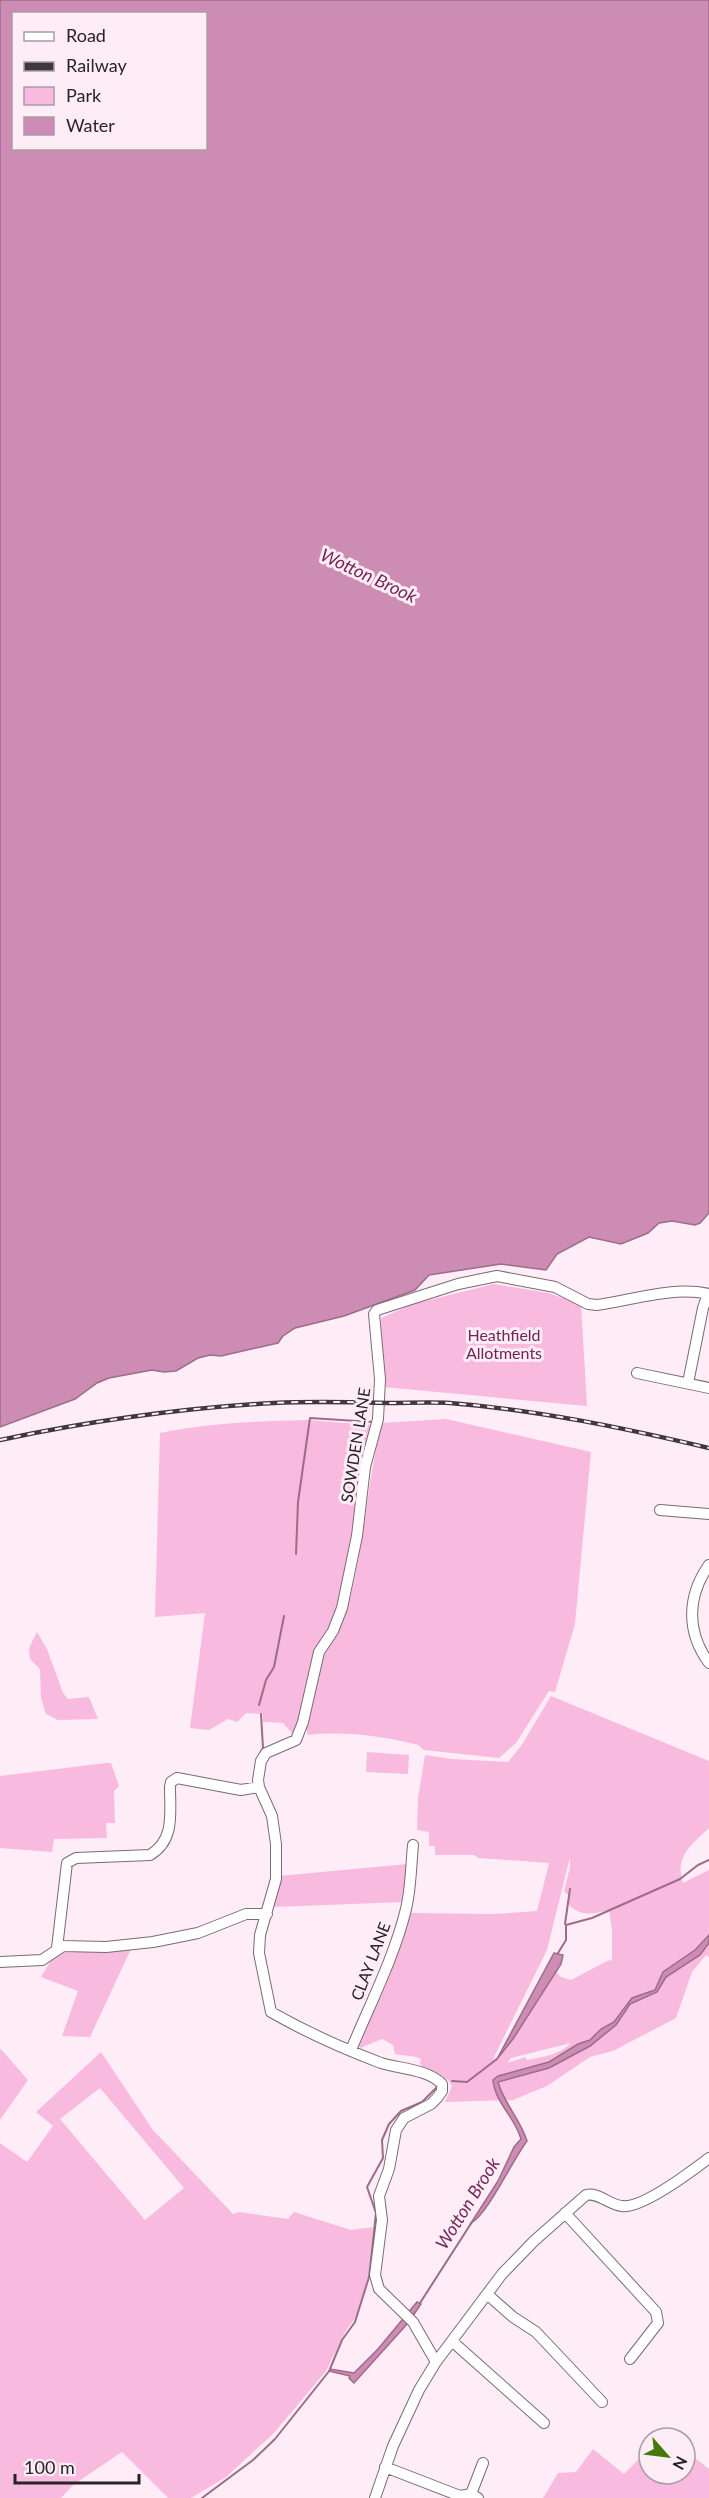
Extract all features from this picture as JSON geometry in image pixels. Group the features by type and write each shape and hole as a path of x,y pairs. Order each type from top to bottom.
{"street":[{"name":"SOWDEN LANE","path":"258,1787 258,1771 263,1756 296,1740 303,1722 319,1652 333,1631 342,1608 357,1536 365,1467 378,1419 379,1359 373,1322 377,1310 458,1284 497,1276 555,1287 588,1304 660,1294 690,1292 709,1294"},
{"path":"688,1383 703,1308 709,1294"},
{"path":"637,1373 709,1388"},
{"path":"660,1510 684,1506 709,1514"},
{"path":"709,1565 695,1588 691,1611 697,1645 709,1663"},
{"path":"57,1948 67,1863 76,1858 150,1855 160,1849 170,1829 170,1787 173,1779 241,1790 258,1787 272,1816 276,1844 276,1879 260,1935 260,1953 272,2012 337,2046 379,2062 434,2078 443,2087 431,2104 399,2122 389,2169 379,2196 382,2220 375,2275 382,2294 405,2312 413,2322 436,2362"},
{"name":"CLAY LANE","path":"351,2050 396,1945 411,1877 412,1845"},
{"path":"0,1962 42,1960 63,1946 106,1947 153,1942 198,1933 246,1914 267,1914"},
{"path":"375,2498 385,2467 419,2390 436,2362 520,2256 581,2198 592,2194 622,2206 640,2202 687,2175 709,2158"},
{"path":"565,2213 656,2312 658,2323 630,2359"},
{"path":"488,2295 513,2317 536,2332 602,2402"},
{"path":"453,2342 544,2422"},
{"path":"385,2467 460,2496 475,2496 483,2463"}],"green space":[{"name":"Heathfield Allotments","path":"494,1284 548,1293 581,1304 587,1406 383,1387 381,1318 413,1304"},
{"path":"446,1419 591,1452 575,1624 555,1692 549,1691 516,1743 499,1758 424,1750 418,1745 364,1735 308,1735 306,1728 318,1668 350,1599 382,1423"},
{"path":"307,1420 372,1425 356,1475 358,1491 343,1593 336,1615 315,1648 302,1717 293,1734 283,1723 263,1722 263,1714 246,1713 237,1722 228,1719 209,1730 190,1728 205,1613 155,1617 160,1433 234,1423"},
{"path":"37,1632 47,1649 63,1693 68,1699 89,1697 98,1719 58,1720 46,1714 41,1698 40,1669 30,1659 29,1648"},
{"path":"551,1696 709,1761 709,1828 686,1852 681,1874 683,1883 709,1870 709,1957 706,1955 692,1972 676,2018 613,2051 590,2057 547,2086 513,2100 445,2102 452,2086 448,2080 422,2067 421,2059 395,2054 393,2045 382,2039 360,2048 358,2041 403,1941 409,1913 494,1914 537,1911 549,1863 478,1858 474,1855 435,1855 435,1846 429,1846 429,1832 417,1830 418,1798 425,1755 508,1762 521,1746","holes":["570,1857 564,1891 569,1896 569,1905 583,1913 609,1910 612,1960 571,1980 561,1977 556,1972 506,2049 494,2060 547,1950","571,2043 550,2055 526,2060 526,2057 507,2063 511,2058"]},
{"path":"367,1752 409,1755 408,1774 366,1772"},
{"path":"111,1763 119,1786 114,1791 115,1823 106,1823 107,1838 54,1839 52,1852 0,1848 0,1776"},
{"path":"407,1864 403,1902 274,1907 279,1876"},
{"path":"131,1949 90,2037 62,2036 78,1991 41,1977 53,1957 61,1953"},
{"path":"0,2048 28,2080 0,2120"},
{"path":"101,2052 153,2130 233,2214 239,2212 288,2219 294,2212 351,2230 373,2227 368,2277 358,2314 345,2332 326,2371 274,2433 226,2477 191,2498 168,2498 122,2452 73,2485 61,2498 0,2498 0,2143 27,2162 53,2126 36,2112","holes":["100,2088 184,2188 145,2220 60,2119"]},
{"path":"593,2449 624,2474 637,2461 637,2486 697,2486 697,2460 709,2469 709,2498 543,2498 558,2473 576,2472"}],"water":[{"path":"0,0 709,0 709,1213 695,1225 672,1221 659,1223 648,1233 621,1244 589,1237 557,1254 546,1270 501,1264 429,1275 415,1290 344,1316 295,1328 283,1336 278,1343 221,1356 210,1355 198,1358 176,1371 152,1370 109,1378 97,1383 75,1399 0,1427"},
{"path":"709,1935 709,1943 700,1955 666,1977 657,1992 630,2004 616,2025 590,2046 549,2068 498,2082 527,2141 485,2209 471,2223 498,2181 514,2147 521,2139 497,2096 493,2080 498,2076 549,2062 578,2044 590,2040 601,2029 614,2022 632,1998 655,1990 663,1972 695,1950"},
{"path":"554,1953 563,1955 561,1964 513,2039 497,2059"},
{"path":"417,2302 421,2304 408,2323 354,2383 349,2378 350,2376 329,2371 330,2369 354,2373 378,2349"}],"waterway":[{"path":"296,1554 298,1502 310,1418 373,1422"},
{"path":"259,1705 266,1680 274,1667 284,1616"},
{"path":"260,1753 263,1748 261,1714"},
{"path":"558,1953 566,1940 566,1925 592,1918 680,1879 698,1865 709,1860"},
{"path":"565,1924 570,1889"},
{"path":"452,2081 467,2082 497,2059"},
{"path":"330,2369 342,2340 355,2322 369,2277 376,2213 367,2187 383,2158 382,2140 389,2124 401,2111 422,2102 436,2088"},
{"name":"Wotton Brook","path":"420,2303 472,2222"},
{"name":"Wotton Brook","path":"202,2498 253,2460 275,2439 330,2370"}],"railway":[{"path":"0,1440 102,1421 205,1408 302,1402 450,1403 548,1415 709,1448"}]}
